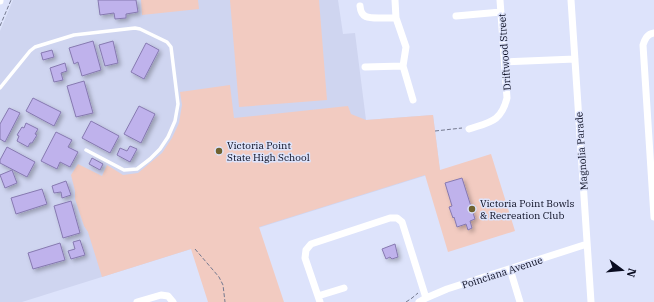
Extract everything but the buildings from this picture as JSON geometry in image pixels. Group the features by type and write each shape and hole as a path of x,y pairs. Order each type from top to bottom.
{"street":[{"path":"395,0 396,18 406,47 403,66 413,100"},
{"name":"Driftwood Street","path":"469,129 491,122 499,116 504,108 507,98 500,0"},
{"name":"Magnolia Parade","path":"571,0 591,302"},
{"path":"360,6 364,16 370,18 396,18"},
{"path":"456,16 501,12"},
{"path":"654,33 645,38 643,45 654,217"},
{"path":"504,62 575,59"},
{"path":"365,67 403,66"},
{"path":"344,288 319,299 305,258 306,250 311,244 390,218 397,218 402,222 426,298"},
{"name":"Poinciana Avenue","path":"418,302 447,290 587,244"},
{"path":"510,269 520,302"},
{"path":"137,302 161,295 168,296 173,302"}],"lane":[{"path":"0,88 30,51 35,47 74,36 140,28 167,42 171,47 178,104 175,121 160,150 137,169 124,170 86,150"}],"path":[{"path":"0,26 11,0"},
{"path":"435,132 462,128 469,129"},
{"path":"195,249 221,281 223,285 225,302"},
{"path":"406,302 418,293"}],"shaded area":[{"name":"Victoria Point State High School","path":"13,0 338,0 343,34 355,33 366,120 433,115 440,171 22,302 0,302 0,31"},
{"path":"141,0 198,0 199,9 142,15"},
{"path":"230,0 319,0 327,100 239,107"},
{"path":"230,85 234,118 348,106 351,114 366,120 433,115 440,170 491,154 515,231 448,252 425,175 259,227 284,302 208,302 191,249 102,277 88,232 84,226 75,199 75,191 71,175 78,164 102,176 107,165 123,175 138,173 162,153 172,138 179,123 182,105 180,92"}],"place":[{"name":"Victoria Point State High School","path":"219,151"},
{"name":"Victoria Point Bowls & Recreation Club","path":"472,209"}]}
